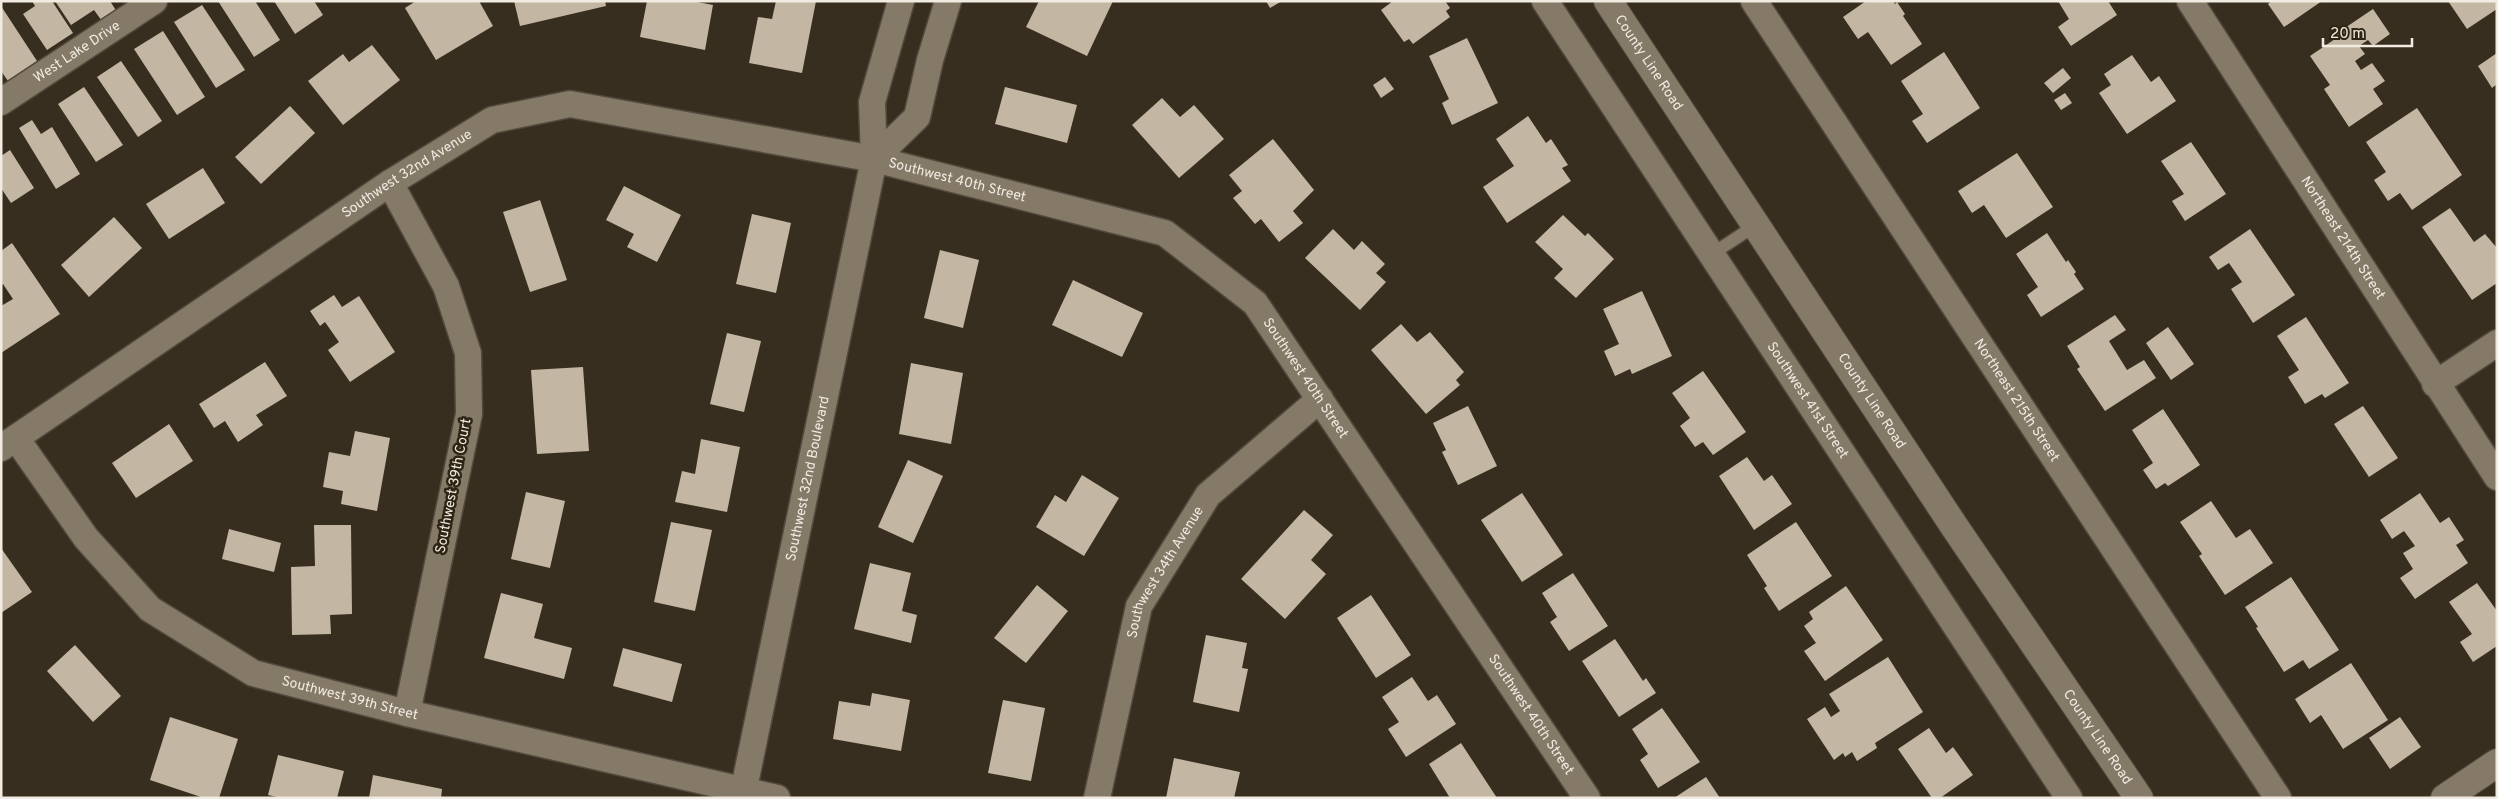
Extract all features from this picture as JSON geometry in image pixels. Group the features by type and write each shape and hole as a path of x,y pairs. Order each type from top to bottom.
{"street":[{"name":"West Lake Drive","path":"1,102 154,1"},
{"name":"Southwest 32nd Boulevard","path":"742,794 874,159 872,102 901,1"},
{"path":"874,159 917,117 930,60 948,1"},
{"name":"Southwest 41st Street","path":"1545,1 2069,798"},
{"name":"County Line Road","path":"1608,1 1954,526 2140,798"},
{"name":"Northeast 215th Street","path":"1754,1 2278,798"},
{"name":"Northeast 214th Street","path":"2190,1 2435,384 2497,477"},
{"name":"Southwest 32nd Avenue","path":"9,443 390,184 492,120 570,104 874,159"},
{"name":"Southwest 40th Street","path":"874,159 1166,232 1255,303 1587,798"},
{"name":"Southwest 39th Court","path":"390,184 446,286 468,353 469,414 408,713"},
{"path":"2435,384 2497,343"},
{"name":"Southwest 34th Avenue","path":"1097,798 1139,606 1208,495 1320,399"},
{"name":"Southwest 39th Street","path":"9,443 86,538 150,609 254,673 408,713 742,794 777,798"},
{"path":"2453,796 2497,763"}],"lane":[{"path":"1712,254 1756,225"}],"building":[{"path":"32,1 52,1 73,33 47,50 23,14 35,6"},
{"path":"55,1 110,1 117,12 102,21 94,10 71,25"},
{"path":"218,1 255,1 280,40 254,57"},
{"path":"274,1 314,1 323,15 295,34"},
{"path":"416,1 479,1 493,26 436,60 405,8"},
{"path":"514,1 605,1 606,6 520,26"},
{"path":"647,1 692,1 713,5 705,50 640,37"},
{"path":"776,1 816,1 802,73 749,63 758,17 772,19"},
{"path":"1039,1 1113,1 1087,56 1026,27"},
{"path":"1266,1 1282,1 1270,8"},
{"path":"1393,1 1445,1 1450,8 1446,11 1450,17 1413,44 1409,39 1404,42 1381,10"},
{"path":"1866,1 1893,1 1895,4 1897,2 1905,14 1903,16 1922,44 1891,65 1868,32 1858,39 1843,17"},
{"path":"2058,1 2108,1 2117,15 2071,46 2058,27 2069,19"},
{"path":"2271,1 2322,1 2284,27 2268,4"},
{"path":"2448,1 2497,1 2497,9 2467,29"},
{"path":"202,5 245,70 216,88 174,22"},
{"path":"1,6 37,61 8,81 1,71"},
{"path":"2373,9 2390,34 2373,46 2368,40 2359,46 2365,54 2355,61 2361,70 2372,63 2385,81 2373,89 2383,104 2349,127 2324,89 2330,85 2310,56 2335,39 2333,36"},
{"path":"163,31 205,97 177,115 134,49"},
{"path":"1467,38 1498,103 1452,125 1442,103 1449,99 1429,56"},
{"path":"372,45 400,80 343,125 308,81 343,54 349,62"},
{"path":"1944,52 1980,108 1927,143 1912,121 1923,114 1901,81"},
{"path":"2497,53 2497,84 2492,88 2478,66"},
{"path":"2132,55 2151,82 2159,76 2176,101 2127,134 2099,93 2111,85 2104,74"},
{"path":"121,61 162,121 138,137 97,77"},
{"path":"2063,68 2071,78 2053,93 2044,83"},
{"path":"1385,77 1394,89 1381,98 1373,85"},
{"path":"84,87 123,145 96,162 58,104"},
{"path":"1005,87 1077,105 1067,143 995,124"},
{"path":"2065,93 2072,103 2061,110 2054,100"},
{"path":"1162,98 1180,117 1194,105 1224,139 1179,178 1132,125"},
{"path":"290,106 315,133 261,184 235,157"},
{"path":"2417,108 2462,175 2412,210 2400,193 2388,201 2374,180 2386,172 2366,142"},
{"path":"1528,116 1546,143 1551,139 1568,165 1562,168 1571,181 1507,223 1483,187 1514,166 1496,139"},
{"path":"32,120 41,134 52,127 80,174 56,189 19,128"},
{"path":"1273,139 1314,190 1293,211 1303,223 1279,242 1261,219 1255,224 1233,198 1242,191 1229,175"},
{"path":"2191,142 2226,194 2185,221 2172,201 2184,194 2161,161"},
{"path":"10,150 34,188 11,203 1,188 1,156"},
{"path":"2017,153 2053,207 2006,238 1984,205 1972,213 1958,191"},
{"path":"203,168 225,203 169,239 146,204"},
{"path":"624,186 681,215 657,262 627,247 634,234 606,220"},
{"path":"540,200 567,280 530,292 503,212"},
{"path":"2450,208 2474,242 2485,234 2497,248 2497,283 2472,300 2422,227"},
{"path":"752,214 791,223 776,293 736,284"},
{"path":"1563,215 1585,236 1588,233 1614,259 1576,298 1554,278 1563,269 1535,242"},
{"path":"114,217 142,248 89,297 61,265"},
{"path":"1333,229 1354,250 1362,241 1385,264 1376,273 1386,282 1360,310 1305,258"},
{"path":"2250,229 2295,295 2253,323 2231,289 2242,282 2229,263 2218,270 2209,257"},
{"path":"2047,233 2066,262 2068,260 2076,272 2074,274 2084,289 2041,317 2027,295 2038,287 2016,254"},
{"path":"12,243 60,314 1,353 1,306 13,299 3,284 1,285 1,251"},
{"path":"940,250 979,260 963,328 924,318"},
{"path":"1073,280 1143,313 1122,357 1052,325"},
{"path":"1642,291 1672,356 1632,374 1630,369 1615,376 1604,351 1619,344 1603,309"},
{"path":"334,295 342,307 359,296 395,352 350,382 328,350 339,342 325,322 320,326 310,311"},
{"path":"2115,315 2126,330 2109,341 2127,370 2144,360 2156,378 2105,411 2077,369 2080,367 2067,346"},
{"path":"2306,317 2349,383 2325,398 2322,394 2305,404 2288,377 2299,370 2277,336"},
{"path":"1401,324 1417,342 1430,332 1464,372 1456,380 1460,385 1426,414 1371,350"},
{"path":"2168,327 2194,364 2171,380 2146,343"},
{"path":"727,333 761,341 744,412 710,404"},
{"path":"265,362 287,396 256,415 263,425 238,442 225,421 214,428 199,404"},
{"path":"911,363 963,373 951,444 899,434"},
{"path":"583,367 589,451 537,454 531,370"},
{"path":"1703,371 1746,432 1713,455 1703,442 1695,447 1680,426 1690,418 1672,393"},
{"path":"1468,406 1497,466 1458,485 1442,452 1446,450 1433,423"},
{"path":"2363,406 2398,458 2369,477 2334,424"},
{"path":"2163,409 2200,465 2168,486 2165,483 2156,489 2143,470 2153,463 2132,430"},
{"path":"169,424 193,461 136,498 112,463"},
{"path":"355,431 390,438 377,511 341,504 343,491 323,487 329,452 350,456"},
{"path":"701,439 740,447 727,512 675,502 682,471 695,474"},
{"path":"1747,457 1764,481 1772,475 1792,504 1754,530 1719,476"},
{"path":"908,460 943,476 913,543 878,527"},
{"path":"1082,475 1119,498 1084,556 1036,527 1055,495 1066,502"},
{"path":"526,492 565,501 550,568 511,559"},
{"path":"1522,493 1563,555 1522,582 1481,520"},
{"path":"2420,493 2440,523 2449,517 2464,540 2456,545 2468,563 2415,599 2400,578 2413,569 2403,553 2415,546 2404,531 2392,539 2380,520"},
{"path":"2211,501 2236,538 2250,529 2273,563 2225,595 2199,556 2202,554 2180,522"},
{"path":"1304,510 1333,535 1311,560 1326,574 1285,619 1241,579"},
{"path":"671,522 712,530 695,611 654,602"},
{"path":"1796,522 1832,576 1779,611 1764,588 1767,586 1747,555"},
{"path":"314,525 351,525 352,614 330,615 331,634 292,635 291,567 315,566"},
{"path":"229,529 281,543 274,572 222,559"},
{"path":"1,548 32,592 1,613"},
{"path":"870,563 911,573 902,611 917,615 911,643 854,629"},
{"path":"1573,573 1608,626 1569,651 1550,622 1557,617 1542,593"},
{"path":"2291,577 2339,650 2309,669 2303,660 2284,672 2245,607"},
{"path":"2477,583 2497,611 2497,646 2473,662 2460,642 2472,634 2449,602"},
{"path":"1037,585 1068,611 1026,663 994,638"},
{"path":"1846,586 1883,640 1825,681 1804,651 1816,643 1804,626 1813,619 1809,612"},
{"path":"501,593 543,604 534,638 572,648 564,679 484,658"},
{"path":"1371,595 1411,655 1376,678 1337,618"},
{"path":"1206,635 1247,643 1242,668 1248,669 1239,712 1193,702"},
{"path":"1615,639 1643,681 1646,678 1656,693 1619,717 1582,661"},
{"path":"75,645 121,696 93,722 47,671"},
{"path":"623,648 682,664 672,702 613,686"},
{"path":"1888,657 1923,712 1875,743 1877,748 1857,761 1852,752 1845,757 1843,753 1834,760 1807,719 1825,707 1831,717 1840,711 1829,694"},
{"path":"2351,663 2388,720 2343,749 2321,715 2310,723 2295,699"},
{"path":"1412,677 1428,701 1437,695 1456,724 1406,757 1388,729 1399,722 1382,697"},
{"path":"872,693 910,700 901,751 833,739 839,701 870,706"},
{"path":"1003,700 1045,708 1031,781 988,773"},
{"path":"1662,708 1700,762 1658,788 1640,760 1648,754 1632,729"},
{"path":"170,717 238,739 219,798 204,798 150,780"},
{"path":"2400,717 2421,747 2390,769 2369,738"},
{"path":"1929,728 1946,753 1953,747 1973,775 1940,798 1932,798 1898,749"},
{"path":"1461,743 1497,798 1450,798 1429,764"},
{"path":"278,755 344,771 337,798 281,798 268,795"},
{"path":"1174,758 1240,772 1234,798 1166,798"},
{"path":"373,775 442,789 441,798 369,798"},
{"path":"1706,777 1720,798 1674,798"}]}
